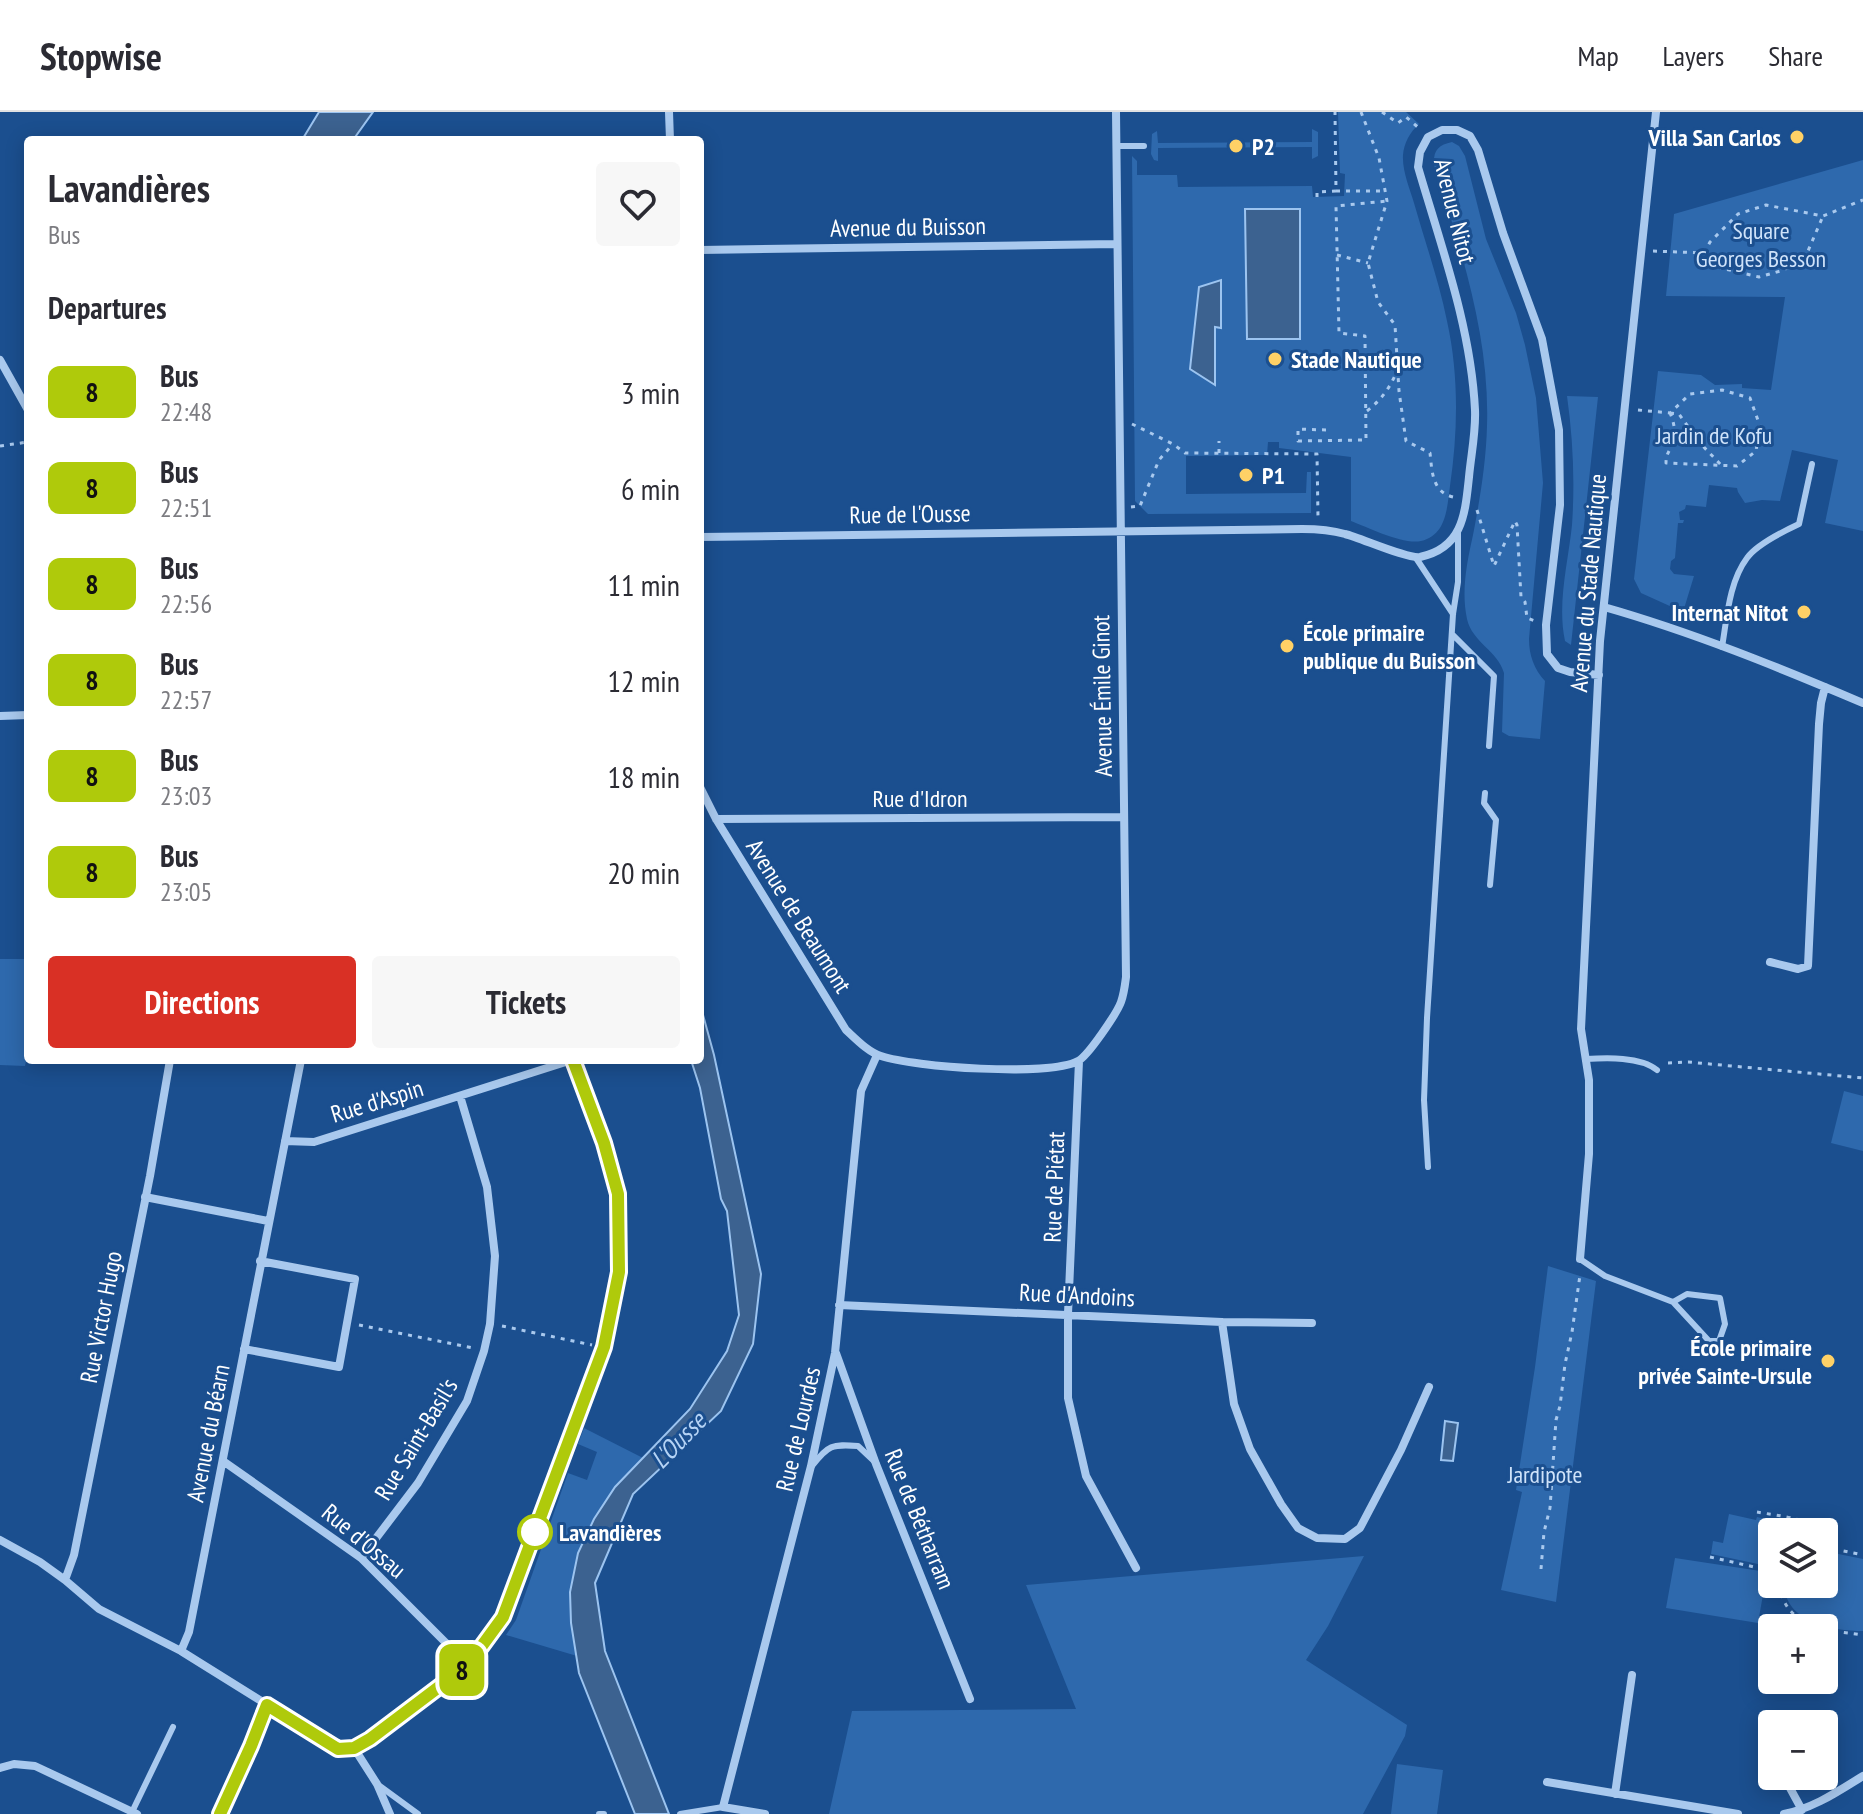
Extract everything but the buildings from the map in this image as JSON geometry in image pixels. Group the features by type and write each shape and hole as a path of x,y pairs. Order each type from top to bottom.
{"street":[{"path":"669,112 670,136"},
{"name":"Avenue Émile Ginot","path":"1079,1061 1121,1004 1126,977 1116,112"},
{"name":"Avenue du Stade Nautique","path":"1580,1259 1589,1154 1589,1080 1581,1029 1599,675 1656,112"},
{"name":"Avenue Nitot","path":"1458,533 1466,500 1475,413 1470,366 1455,295 1418,167 1420,152 1428,137 1442,130 1457,130 1470,136 1478,150 1503,233 1542,339 1559,430 1560,505 1546,625 1547,654 1558,668 1599,675"},
{"name":"Avenue du Buisson","path":"704,250 1116,244"},
{"path":"0,360 24,403"},
{"path":"1120,530 1318,529 1346,534 1416,558 1442,550 1458,533"},
{"name":"Rue de l'Ousse","path":"704,537 1120,530"},
{"path":"1604,607 1722,647 1863,703"},
{"path":"1770,962 1798,969 1808,966 1819,724 1825,687"},
{"path":"0,716 24,715"},
{"name":"Avenue de Beaumont","path":"704,795 846,1030 877,1055"},
{"name":"Rue d'Idron","path":"716,819 1124,817"},
{"path":"877,1055 907,1063 1017,1070 1052,1068 1079,1061"},
{"name":"Rue de Lourdes","path":"723,1807 811,1466 835,1353 861,1091 877,1055"},
{"name":"Rue de Piétat","path":"1079,1061 1068,1314 1068,1398 1086,1476 1136,1568"},
{"name":"Rue Victor Hugo","path":"65,1580 74,1555 169,1064"},
{"name":"Avenue du Béarn","path":"181,1651 189,1632 300,1064"},
{"name":"Rue d'Aspin","path":"285,1141 314,1142 560,1064"},
{"path":"0,1540 40,1562 99,1609 181,1651 338,1749 354,1748 370,1739 468,1665 503,1617 604,1347 619,1272 618,1194 604,1143 574,1064"},
{"name":"Rue Saint-Basil's","path":"361,1558 418,1483 467,1401 490,1324 495,1256 487,1187 460,1096"},
{"path":"145,1197 268,1221"},
{"path":"244,1349 339,1367 355,1279 260,1261"},
{"name":"Rue d'Andoins","path":"839,1305 1222,1322 1312,1323"},
{"path":"1222,1322 1234,1404 1250,1449 1298,1528 1317,1538 1345,1539 1360,1528 1401,1450 1429,1387"},
{"name":"Rue de Bétharram","path":"835,1353 970,1699"},
{"name":"Rue d'Ossau","path":"223,1461 361,1558 468,1665"},
{"path":"1615,1794 1632,1675"},
{"path":"220,1814 267,1705"},
{"path":"354,1748 377,1784 390,1814"},
{"path":"0,1768 14,1764 35,1766 135,1813"},
{"path":"1784,1814 1829,1798 1863,1776"},
{"path":"1547,1782 1738,1814"},
{"path":"1791,1790 1802,1810"},
{"path":"723,1807 765,1814"}],"lane":[{"path":"1116,146 1144,146"},
{"path":"1722,647 1732,595 1747,557 1774,536 1799,524 1812,464"},
{"path":"1428,1167 1424,1100 1427,1018 1453,614 1458,582 1458,533"},
{"path":"1416,558 1453,614"},
{"path":"1452,634 1494,676 1489,746"},
{"path":"1485,793 1484,803 1496,820 1490,885"},
{"path":"1585,1059 1610,1058 1650,1064 1657,1070"},
{"path":"1580,1259 1605,1276 1673,1302 1709,1341 1719,1341 1725,1324 1720,1298 1687,1294 1673,1302"},
{"path":"811,1466 824,1450 841,1445 858,1446 876,1464"},
{"path":"135,1813 173,1727"},
{"path":"377,1784 418,1814"},
{"path":"680,1814 723,1807"}],"path":[{"path":"1335,112 1336,191"},
{"path":"1361,112 1379,158 1387,201 1368,263 1378,302 1395,325 1395,353 1406,441 1430,453 1434,483 1445,495 1466,500 1478,511 1494,566 1515,521 1521,597 1525,602 1527,618 1546,625"},
{"path":"1382,112 1398,123 1406,117 1428,137"},
{"path":"1317,197 1317,192 1385,191"},
{"path":"1704,253 1710,242 1738,214 1766,205 1823,216 1863,200"},
{"path":"1326,430 1298,429 1298,441 1366,440 1365,336 1339,333 1336,206 1387,201"},
{"path":"1641,250 1704,253 1721,268 1759,277 1784,270 1808,251 1823,216"},
{"path":"1337,255 1368,263"},
{"path":"1367,411 1378,403 1399,368"},
{"path":"1722,390 1750,398 1760,426 1756,451 1737,466 1666,463 1666,455 1673,444 1675,424 1670,413 1690,394 1722,390"},
{"path":"1624,408 1679,414 1699,442 1722,466"},
{"path":"1134,426 1185,453 1317,454 1318,529"},
{"path":"1219,441 1219,453"},
{"path":"1673,444 1699,442"},
{"path":"0,446 24,443"},
{"path":"1140,506 1159,460 1173,444"},
{"path":"1650,1064 1688,1062 1863,1078"},
{"path":"1541,1569 1544,1532 1550,1508 1556,1420 1575,1314 1580,1259"},
{"path":"347,1323 484,1351"},
{"path":"490,1324 604,1347"},
{"path":"1757,1512 1786,1518"},
{"path":"1838,1550 1863,1555"},
{"path":"1710,1557 1758,1568"},
{"path":"1838,1632 1863,1635"}],"green space":[{"name":"Stade Nautique","path":"1338,112 1406,112 1419,124 1406,142 1404,167 1444,306 1455,382 1453,465 1441,526 1430,538 1414,542 1351,521 1351,457 1279,448 1279,442 1268,442 1267,455 1186,456 1186,494 1306,493 1307,472 1311,472 1311,513 1148,514 1135,501 1132,156 1137,161 1137,175 1177,175 1178,187 1312,186 1313,197 1344,196 1345,174 1340,173"},
{"path":"1312,129 1318,132 1318,156 1312,159 1312,147 1158,148 1158,161 1151,154 1152,134 1157,131 1158,143 1312,142"},
{"path":"1452,142 1459,146 1465,156 1486,239 1516,313 1536,398 1543,483 1529,639 1533,662 1545,681 1540,739 1509,736 1502,732 1504,673 1501,665 1474,634 1465,608 1466,577 1485,454 1487,392 1472,294 1434,165 1437,149"},
{"path":"1863,160 1863,531 1825,523 1838,460 1792,450 1780,501 1745,503 1737,488 1709,485 1706,507 1686,505 1679,512 1680,520 1684,520 1678,523 1675,558 1671,561 1670,569 1674,574 1694,576 1683,612 1641,593 1634,579 1658,371 1701,375 1715,385 1742,384 1742,388 1771,390 1785,297 1666,296 1674,214"},
{"path":"1567,396 1598,397 1571,645 1565,641 1562,613 1573,493"},
{"path":"0,959 24,959 25,1066 0,1065"},
{"path":"1844,1091 1863,1096 1863,1151 1831,1143"},
{"name":"Jardipote","path":"1548,1266 1596,1281 1556,1602 1501,1590 1522,1492 1516,1490"},
{"path":"584,1428 643,1458 615,1487 594,1519 571,1623 577,1656 506,1635 516,1620 568,1473 587,1480 597,1452 578,1444"},
{"path":"1729,1514 1756,1520 1757,1517 1761,1518 1758,1518 1758,1564 1711,1554 1713,1541 1723,1543"},
{"path":"1838,1554 1863,1559 1863,1631 1838,1629 1838,1614 1799,1614 1787,1598 1838,1598"},
{"path":"1364,1556 1328,1626 1306,1660 1407,1725 1405,1736 1363,1814 829,1814 852,1711 1076,1709 1026,1585"},
{"path":"1675,1558 1758,1571 1758,1598 1762,1598 1758,1623 1666,1608"},
{"path":"1397,1764 1443,1770 1437,1814 1391,1814"}],"water":[{"path":"319,112 373,112 356,136 304,136"},
{"path":"1245,209 1300,209 1300,339 1247,339"},
{"path":"1221,280 1221,328 1215,327 1215,385 1190,369 1199,287"},
{"name":"L'Ousse","path":"704,1019 761,1274 753,1344 721,1411 633,1494 595,1583 605,1651 669,1814 635,1814 579,1673 571,1623 570,1592 578,1553 594,1519 615,1487 690,1409 727,1351 739,1315 727,1211 721,1199 700,1088 692,1064 704,1064"},
{"path":"1445,1421 1458,1423 1453,1461 1441,1460"}],"bus line":[{"name":"8","path":"220,1814 267,1705 338,1749 354,1748 468,1665 503,1617 604,1347 619,1272 618,1194 604,1143 574,1064"}],"place":[{"name":"Villa San Carlos","path":"1797,137"},
{"name":"P2","path":"1236,146"},
{"name":"Stade Nautique","path":"1275,359"},
{"name":"P1","path":"1246,475"},
{"name":"Internat Nitot","path":"1804,612"},
{"name":"École primaire publique du Buisson","path":"1287,646"},
{"name":"École primaire privée Sainte-Ursule","path":"1828,1361"},
{"name":"Lavandières","path":"535,1532"}],"park label":[{"name":"Square Georges Besson","path":"1761,244"},
{"name":"Jardin de Kofu","path":"1714,435"}]}
